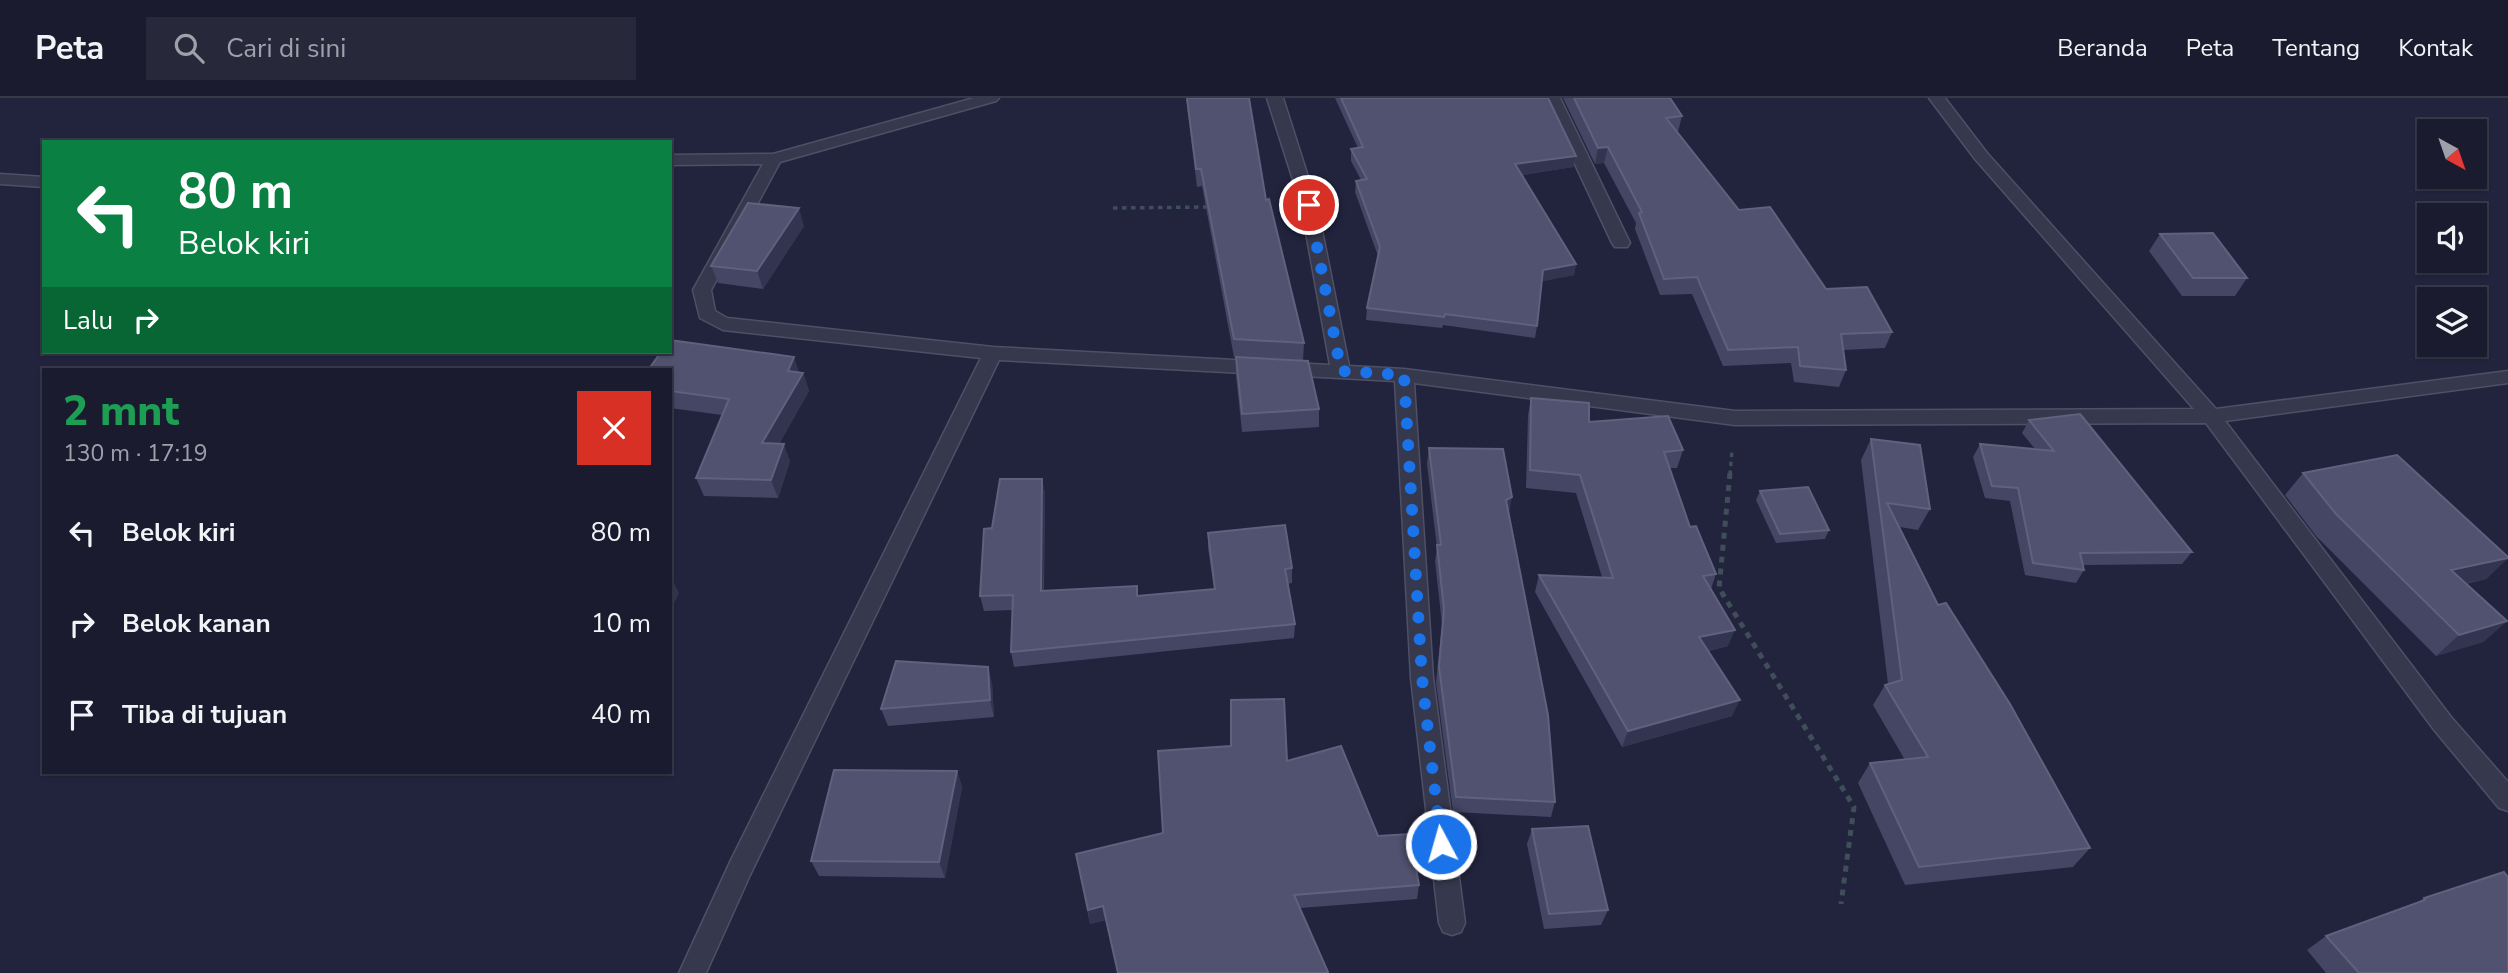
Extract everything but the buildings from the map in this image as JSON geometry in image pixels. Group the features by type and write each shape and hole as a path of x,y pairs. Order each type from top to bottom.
{"street":[{"path":"672,160 774,159 991,98"},
{"path":"1275,98 1309,205 1341,371"},
{"path":"1552,98 1621,243"},
{"path":"1937,98 1981,156 2211,416 2376,637 2508,800"},
{"path":"774,159 702,290 706,314 723,324 993,353 1404,375 1735,418 2211,416 2508,377"},
{"path":"0,179 42,182"},
{"path":"692,973 740,868 993,353"},
{"path":"1404,375 1422,678 1452,923"}],"path":[{"path":"1113,208 1218,207"},
{"path":"1735,418 1720,587 1854,807 1841,904"}],"route":[{"path":"1309,205 1341,371 1404,375 1422,678 1441,844"}]}
